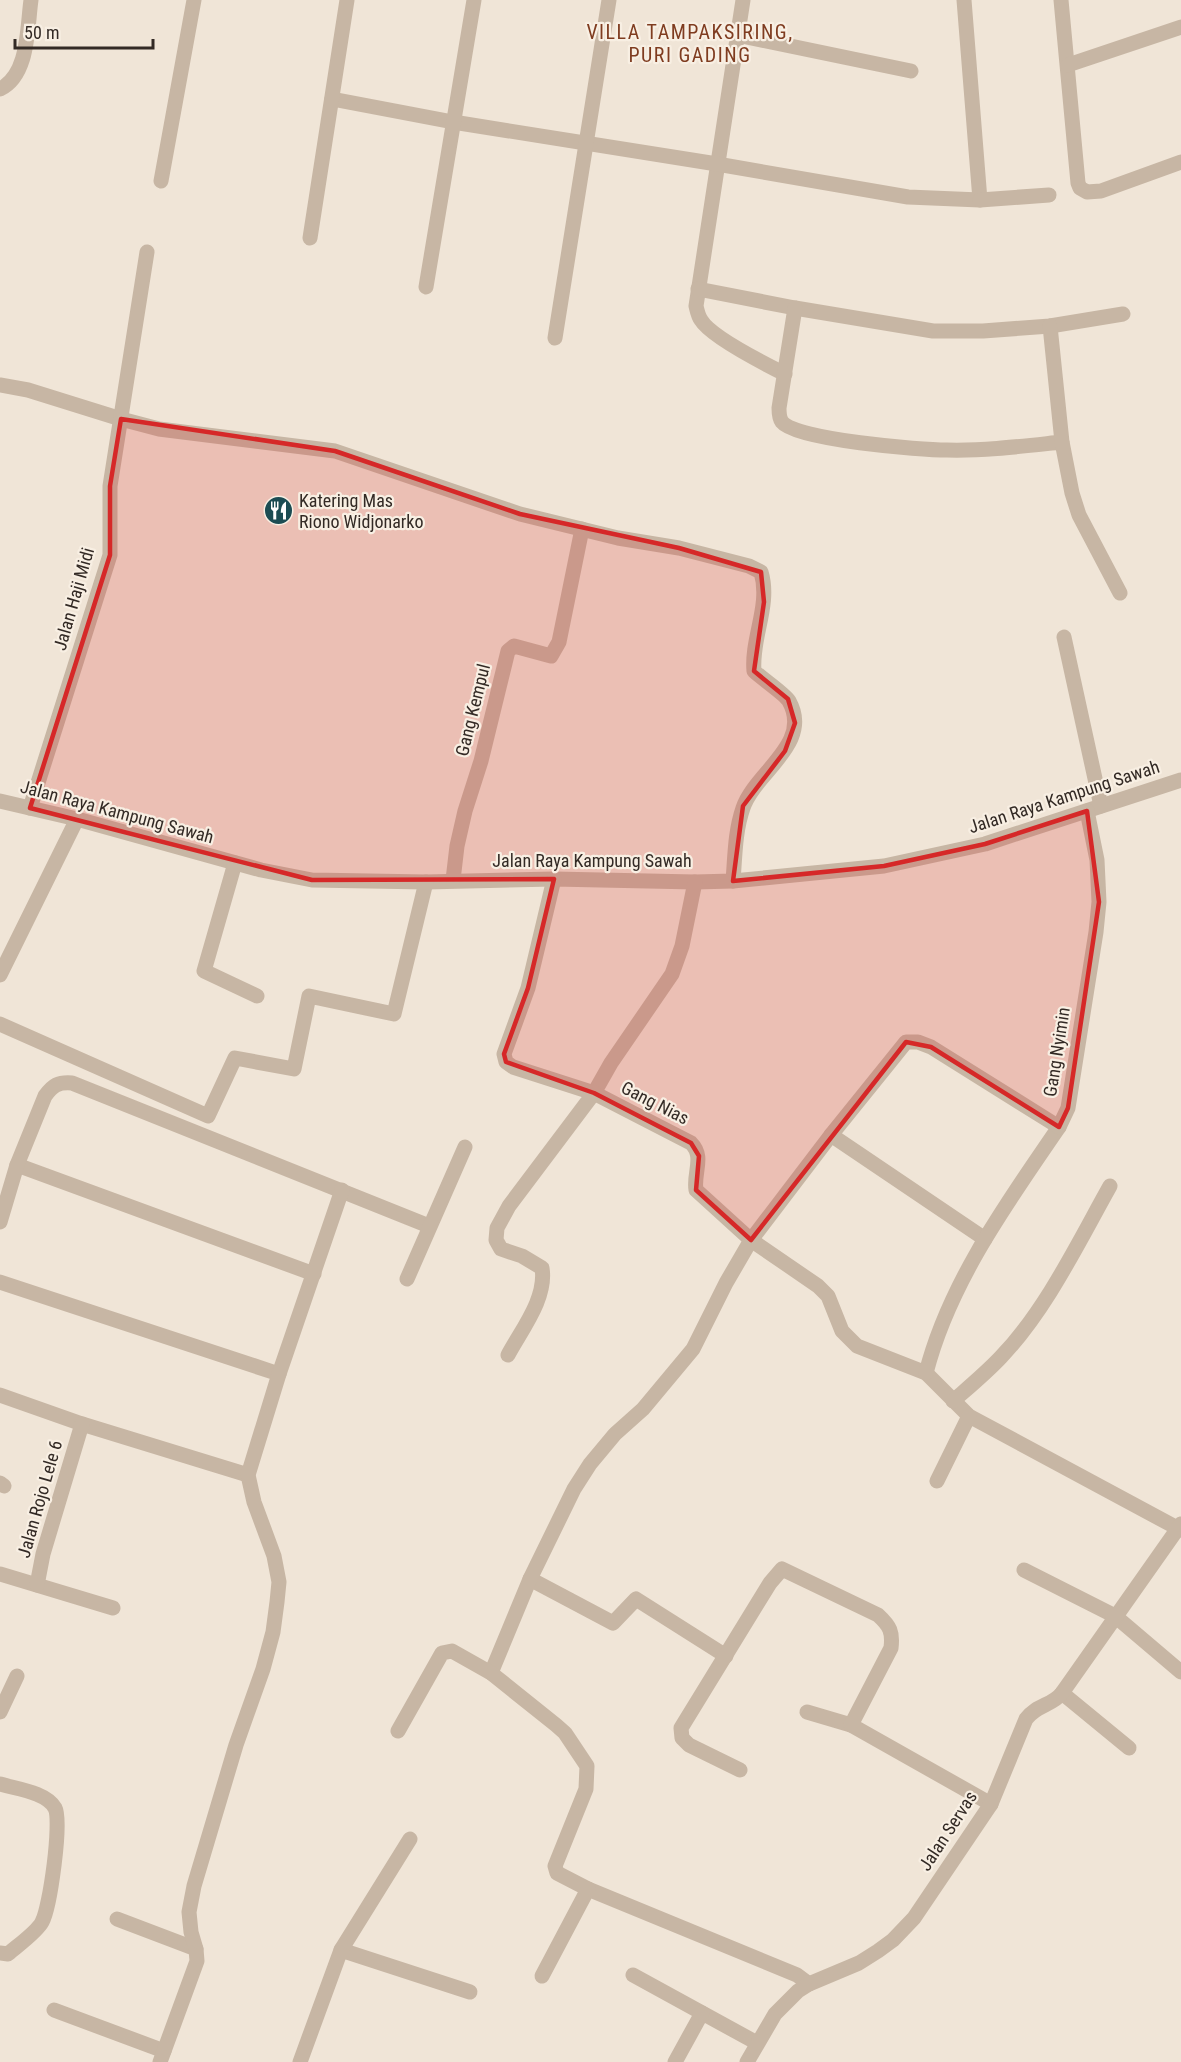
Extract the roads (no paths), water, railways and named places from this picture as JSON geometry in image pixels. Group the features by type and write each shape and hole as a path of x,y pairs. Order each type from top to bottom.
{"street":[{"path":"0,89 9,85 19,69 31,0"},
{"path":"161,181 194,0"},
{"path":"310,238 347,0"},
{"path":"426,288 474,0"},
{"path":"555,338 609,0"},
{"path":"743,0 696,306 700,319 709,329 747,354 785,374"},
{"path":"964,0 980,200"},
{"path":"1061,0 1078,183 1083,191 1101,191 1181,162"},
{"path":"1068,65 1181,27"},
{"path":"737,35 911,71"},
{"path":"332,99 453,122 908,197 980,200 1049,195"},
{"name":"Jalan Haji Midi","path":"30,808 110,555 110,486 147,252"},
{"path":"698,288 795,308 933,331 983,331 1050,326 1123,314"},
{"path":"795,308 779,408 779,417 786,425 807,432 877,445 949,450 1062,442"},
{"path":"1050,326 1062,442 1072,493 1079,515 1120,593"},
{"path":"0,385 28,390 121,420 159,429 334,451 520,514 618,538 679,548 749,566 761,572 765,585 764,602 753,658 754,671 788,699 795,723 785,751 757,783 743,806 736,835 734,881"},
{"name":"Gang Kempul","path":"453,880 457,846 465,811 481,761 508,651 514,646 551,656 559,642 582,529"},
{"name":"Gang Nyimin","path":"926,1374 944,1319 985,1239 1059,1127 1068,1108 1098,912 1099,879 1094,808 1064,637"},
{"name":"Jalan Raya Kampung Sawah","path":"0,801 77,819 261,870 312,880 426,882 554,879 695,882 734,881 884,866 985,844 1181,780"},
{"path":"0,975 77,819"},
{"path":"236,863 204,971 257,996"},
{"path":"508,1355 534,1307 544,1280 543,1268 522,1256 501,1249 496,1240 497,1228 509,1206 594,1093 513,1067 506,1062 504,1054 528,988 554,879"},
{"path":"0,1024 208,1116 235,1058 294,1069 309,996 394,1014 426,882"},
{"name":"Gang Nias","path":"695,882 682,946 672,974 611,1063 594,1093 691,1143 697,1149 699,1156 694,1180 696,1190 752,1240 818,1286 828,1296 842,1331 857,1346 926,1374"},
{"path":"491,1673 530,1579 574,1489 590,1464 615,1434 643,1409 693,1349 726,1283 752,1240 831,1135 906,1042 918,1042 932,1047 1059,1127"},
{"path":"0,1222 17,1165 45,1096 52,1086 60,1082 72,1083 429,1226"},
{"path":"831,1135 985,1239"},
{"path":"407,1279 465,1147"},
{"path":"17,1165 314,1274"},
{"path":"953,1401 1001,1357 1019,1336 1055,1286 1110,1186"},
{"path":"54,2010 162,2057 197,1961 189,1912 194,1886 236,1744 262,1670 273,1632 277,1602 279,1582 274,1556 254,1503 248,1475 279,1374 342,1190"},
{"path":"0,1282 279,1374"},
{"path":"926,1374 969,1416 1065,1470 1180,1528"},
{"path":"0,1395 82,1424 248,1475"},
{"path":"937,1481 969,1416"},
{"name":"Jalan Rojo Lele 6","path":"37,1585 43,1554 82,1424"},
{"name":"Jalan Servas","path":"747,2062 775,2014 798,1990 859,1963 893,1940 914,1918 991,1804 1026,1719 1032,1711 1042,1704 1052,1702 1062,1693 1180,1528"},
{"path":"740,1770 689,1745 682,1738 681,1728 770,1583 782,1569 878,1615 890,1625 891,1648 851,1725"},
{"path":"1024,1570 1115,1616 1181,1672"},
{"name":"Jalan Rojo Lele 6","path":"0,1574 112,1608"},
{"path":"530,1579 613,1623 636,1599 726,1656"},
{"path":"398,1731 442,1653 452,1651 491,1673 565,1733 587,1766 586,1790 555,1866 557,1873 796,1976 808,1984"},
{"path":"0,1712 17,1676"},
{"path":"1062,1693 1129,1749"},
{"path":"807,1712 851,1725 991,1804"},
{"path":"0,1784 38,1795 48,1801 55,1808 58,1826 47,1906 41,1924 8,1954 0,1953"},
{"path":"300,2062 341,1950 410,1839"},
{"path":"542,1976 588,1888"},
{"path":"117,1919 196,1948"},
{"path":"341,1950 470,1992"},
{"path":"633,1975 757,2043"},
{"path":"675,2062 702,2013"}],"place":[{"name":"Katering Mas Riono Widjonarko","path":"278,511"}],"district":[{"name":"VILLA TAMPAKSIRING, PURI GADING","path":"690,44"}]}
